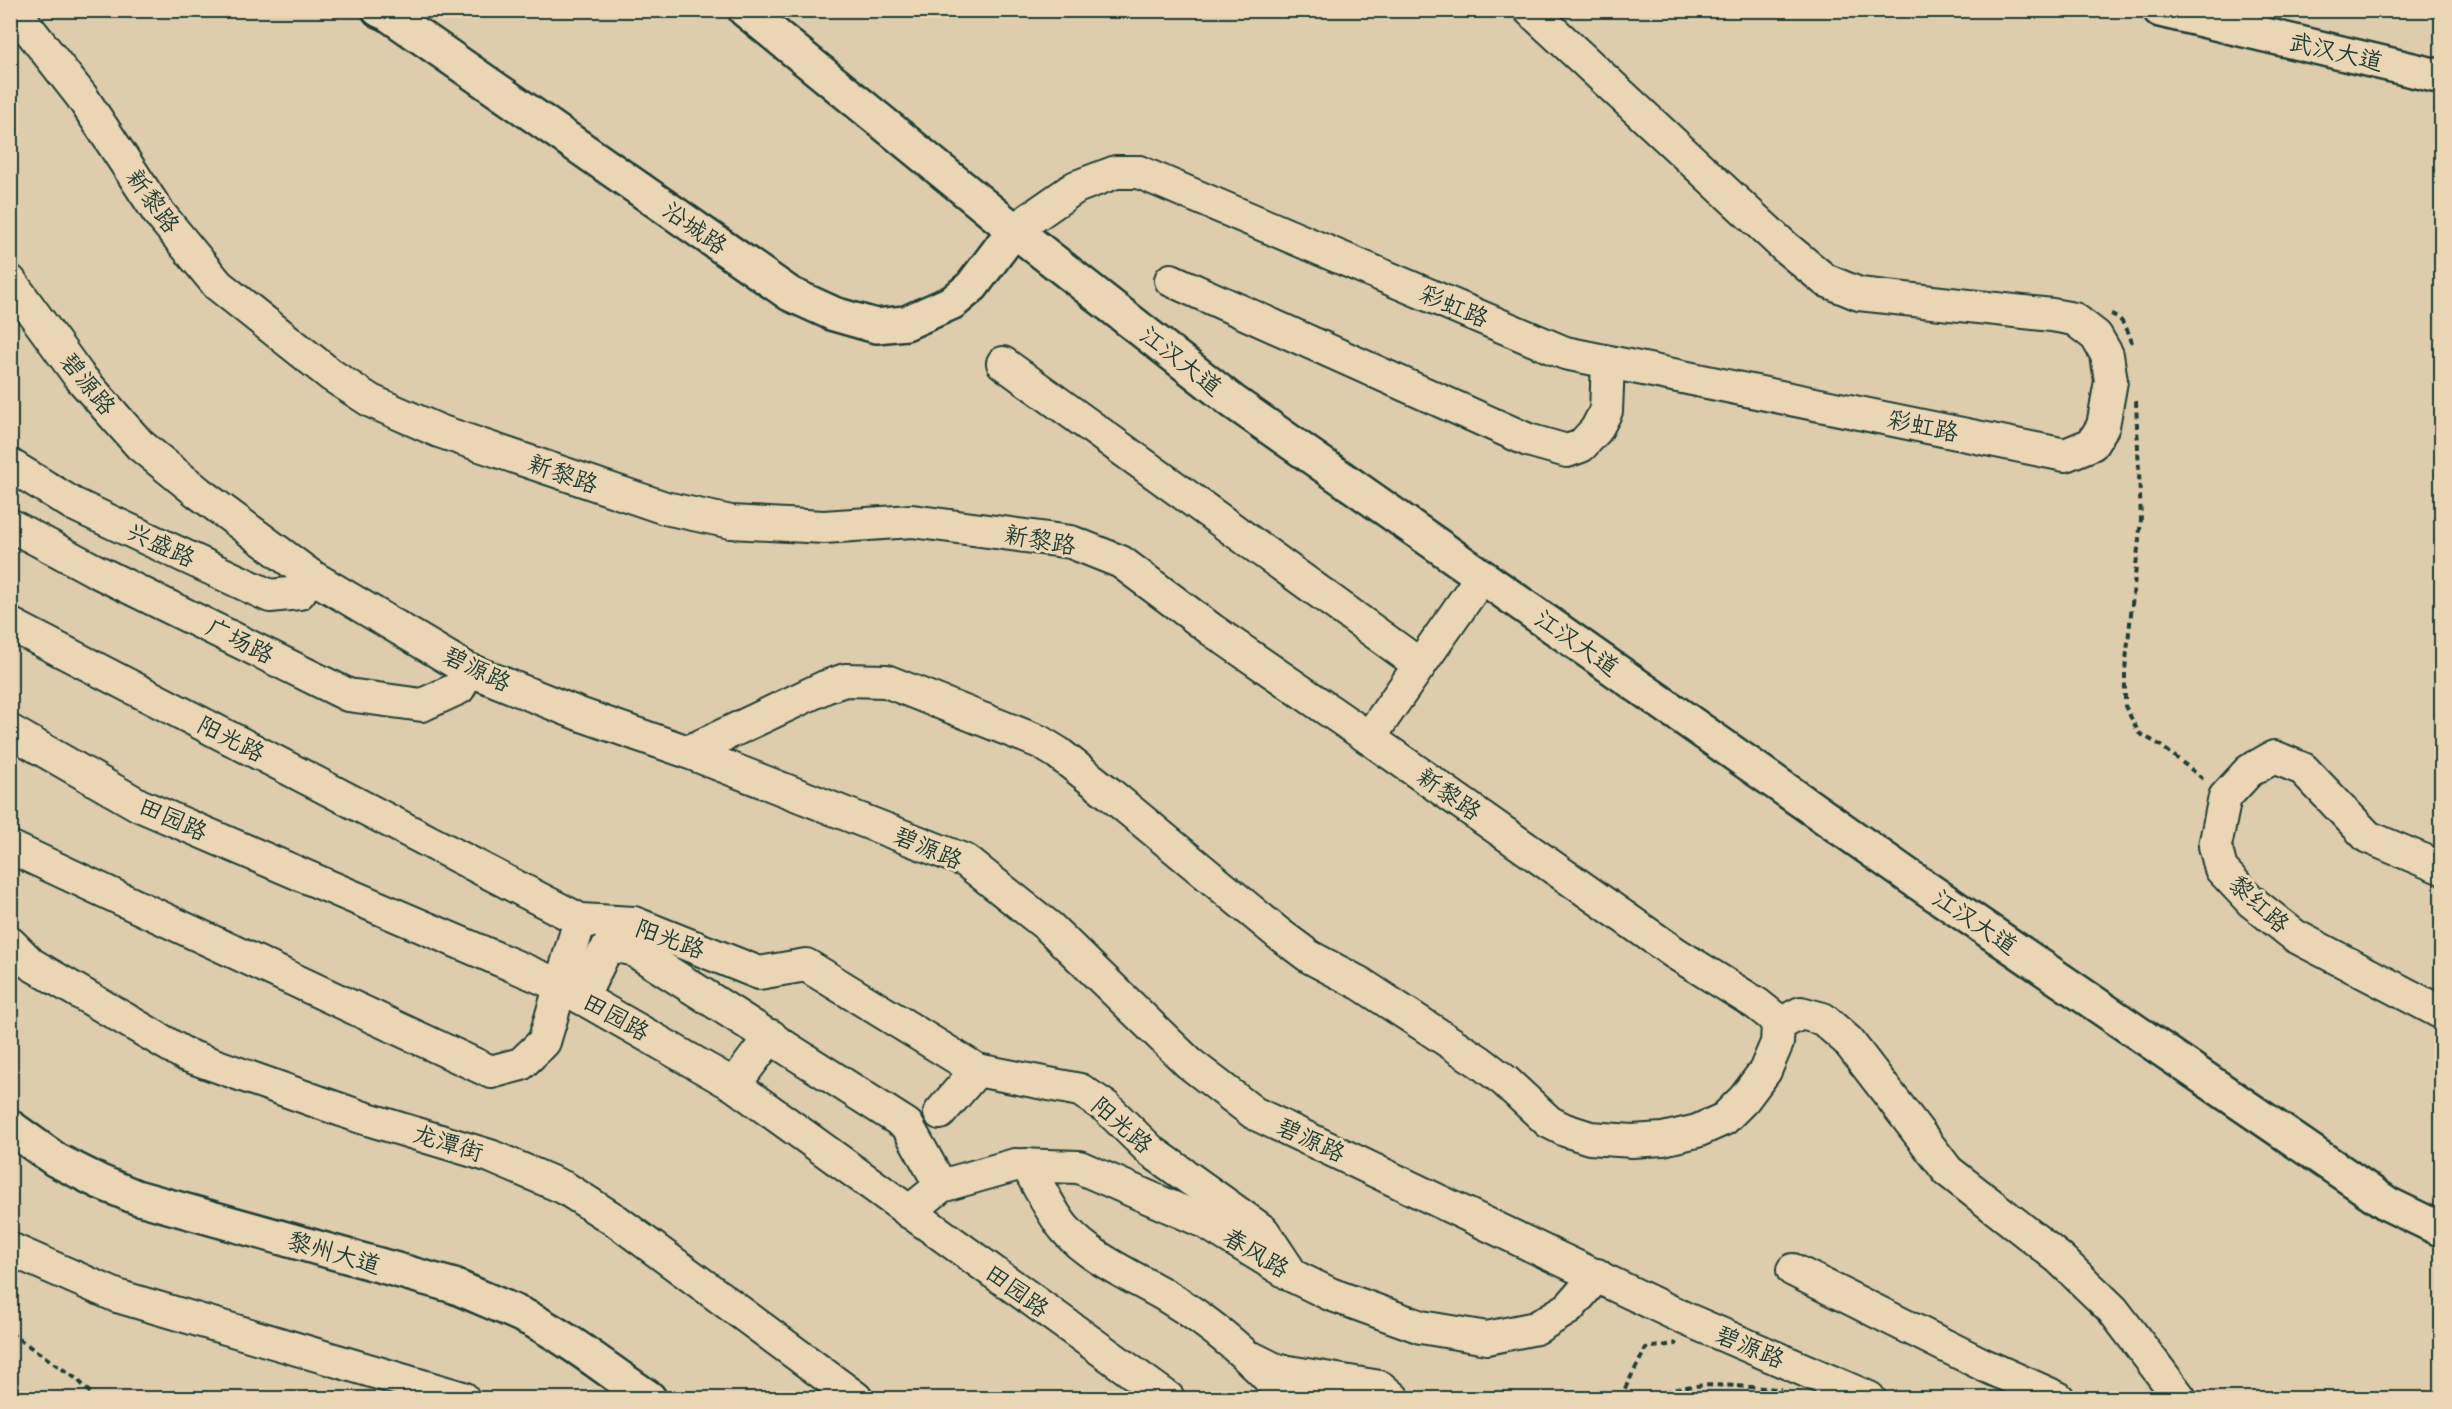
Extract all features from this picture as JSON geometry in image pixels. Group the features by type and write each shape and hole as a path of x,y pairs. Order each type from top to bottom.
{"main road":[{"name":"沿城路","path":"379,10 790,294 834,314 876,326 906,323 952,302 972,286 1014,230"},
{"name":"江汉大道","path":"745,10 1014,230 1232,401 1910,877 2388,1204 2442,1230"},
{"name":"武汉大道","path":"2160,10 2442,77"},
{"name":"黎州大道","path":"10,1128 56,1160 136,1197 454,1287 492,1302 530,1320 564,1340 649,1398"}],"street":[{"name":"新黎路","path":"14,10 82,97 158,212 218,285 331,375 371,401 439,431 665,508 731,522 824,527 912,521 1071,542 1121,562 1212,630 1674,953 1757,1004 1772,1016 1778,1025"},
{"path":"1530,10 1785,247 1824,280 1860,294 2074,319"},
{"name":"彩虹路","path":"1014,230 1076,187 1116,172 1139,172 1565,353 2065,456 2092,444 2098,435 2103,426 2111,381 2107,355 2096,336 2074,319"},
{"path":"1171,280 1528,440 1567,451 1581,446 1596,430 1606,411 1608,362"},
{"name":"碧源路","path":"10,281 79,376 140,445 199,493 311,576 467,669 579,714 688,752 966,861 1049,927 1189,1063 1254,1113 1597,1275 1686,1320 1809,1373 1851,1395"},
{"path":"1003,363 1420,665"},
{"name":"兴盛路","path":"10,465 73,504 270,596 299,593 311,576"},
{"name":"广场路","path":"10,525 94,570 348,695 422,705 459,688 467,669"},
{"path":"1369,738 1482,576"},
{"name":"阳光路","path":"10,624 580,920 634,923 759,973 806,964 977,1070 1080,1090 1106,1107 1151,1151 1263,1231 1293,1276"},
{"path":"688,752 825,687 845,680 886,681 1022,734 1058,753 1256,917 1310,957 1361,984 1480,1062 1505,1081 1549,1122 1590,1137 1632,1141 1664,1139 1697,1131 1724,1119 1744,1099 1765,1071 1777,1043 1778,1025 1801,1013 1822,1020 1848,1041 1948,1171 2059,1258 2113,1310 2180,1398"},
{"name":"田园路","path":"10,731 139,805 571,993 734,1085 1168,1398"},
{"path":"2225,797 2249,771 2274,757 2303,769 2368,837 2426,864 2442,868"},
{"name":"黎红路","path":"2225,797 2215,846 2221,869 2252,902 2295,936 2442,1013"},
{"path":"10,848 491,1072 521,1064 544,1042 571,993 610,945 632,949 907,1125 941,1186"},
{"path":"571,993 580,920"},
{"name":"龙潭街","path":"10,943 32,963 186,1055 361,1117 490,1156 565,1188 618,1222 856,1398"},
{"path":"734,1085 771,1036"},
{"path":"940,1113 977,1070"},
{"name":"春风路","path":"909,1212 941,1186 1015,1165 1079,1167 1205,1222 1293,1276 1330,1294 1421,1327 1487,1338 1536,1328 1569,1308 1597,1275"},
{"path":"1027,1166 1065,1229 1092,1252 1207,1322 1248,1356 1287,1398"},
{"path":"10,1249 117,1296 462,1398"},
{"path":"1793,1270 1984,1365 2058,1398"},
{"path":"1248,1356 1276,1370 1380,1387 1394,1398"}],"path":[{"path":"2074,319 2095,310 2115,315 2129,332 2134,352"},
{"path":"2136,396 2141,520 2125,670 2125,706 2139,733 2160,745 2225,797"},
{"path":"1620,1398 1646,1348 1675,1344 1686,1320"},
{"path":"10,1333 77,1378 95,1398"},
{"path":"1656,1398 1666,1390 1689,1386 1783,1389 1796,1386 1809,1373"}]}
